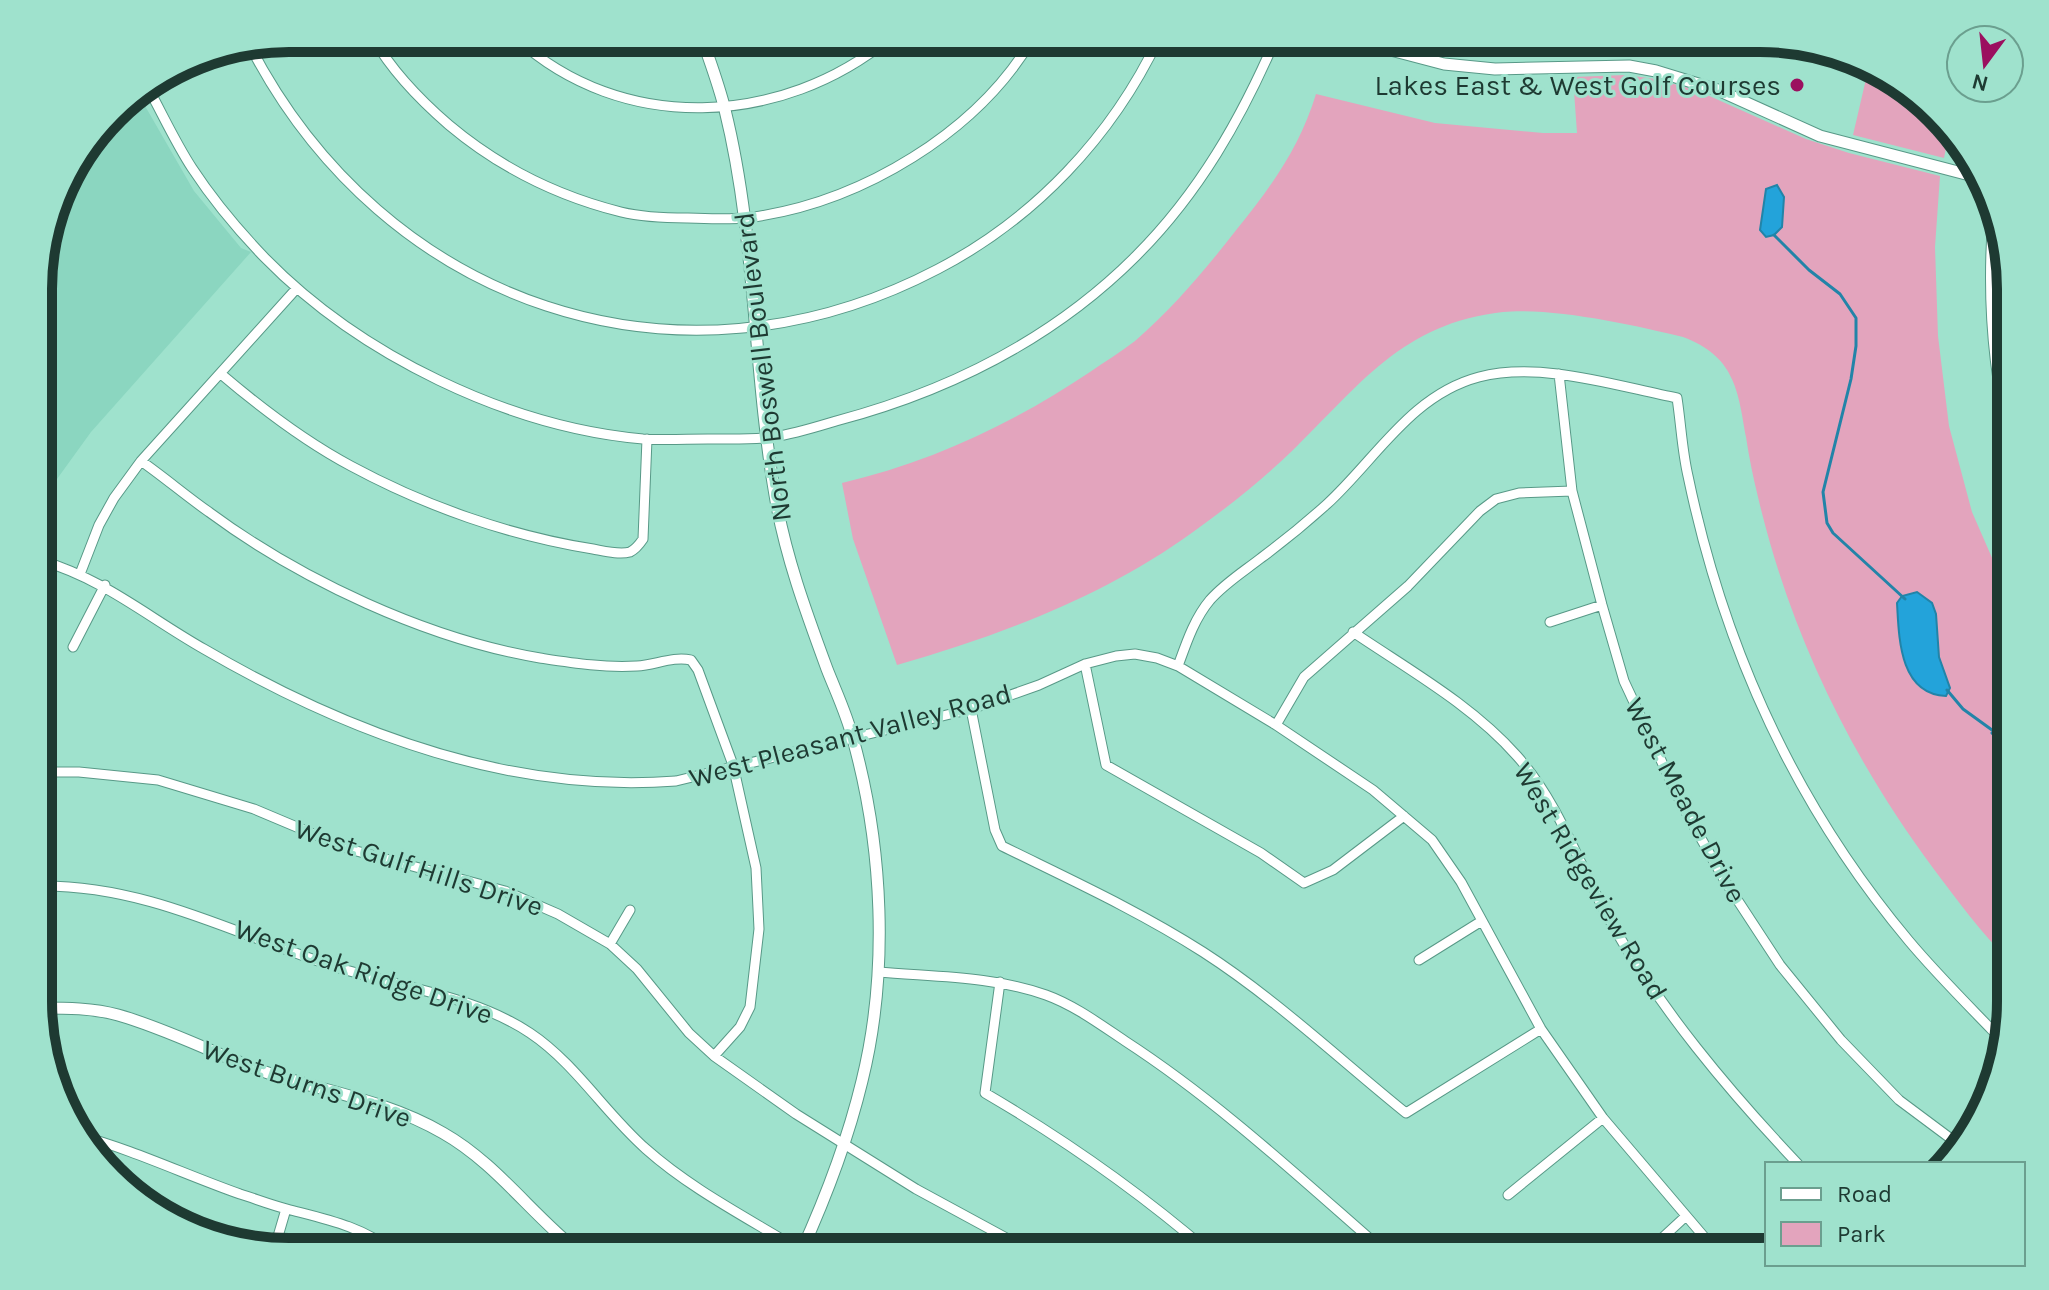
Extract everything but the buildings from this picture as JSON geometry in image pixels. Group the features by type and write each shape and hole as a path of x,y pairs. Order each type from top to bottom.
{"street":[{"path":"384,53 405,82 430,108 474,146 523,176 572,197 623,213 669,218 744,218 844,192 914,157 971,112 1004,78 1022,52"},
{"path":"256,55 294,120 364,200 402,230 483,281 544,306 611,323 681,331 755,329 815,318 913,282 962,257 1038,201 1089,149 1123,104 1151,52"},
{"path":"152,96 191,167 244,235 297,288 375,345 452,386 570,426 647,439 766,438 846,419 910,399 1022,346 1076,309 1136,255 1199,182 1247,103 1270,52"},
{"path":"1399,52 1469,67 1534,69 1629,66 1656,71 1718,90 1820,136 1967,174"},
{"path":"532,53 587,84 648,104 686,110 725,109 765,101 835,76 873,53"},
{"name":"North Boswell Boulevard","path":"707,53 725,109 744,218 766,438 782,536 853,738 873,836 878,972 863,1080 844,1142 808,1238"},
{"path":"1992,246 1991,312 1996,365"},
{"path":"80,574 99,525 141,461 297,288"},
{"path":"1178,666 1201,614 1223,586 1327,504 1420,407 1457,386 1479,377 1526,371 1559,374 1677,398 1687,473 1714,576 1740,660 1781,750 1854,869 1909,942 1994,1031"},
{"path":"221,374 312,442 392,486 439,507 584,548 625,553 640,545 645,530 647,439"},
{"name":"West Meade Drive","path":"1559,374 1572,491 1602,605 1624,681 1681,803 1725,881 1772,953 1841,1040 1889,1090 1952,1139"},
{"path":"141,461 208,512 269,551 339,589 429,627 535,657 602,667 639,666 679,658 691,660 698,670 733,765 756,868 759,929 750,1007 740,1027 714,1056"},
{"path":"1276,725 1304,677 1408,586 1480,511 1496,499 1519,493 1572,491"},
{"name":"West Pleasant Valley Road","path":"52,564 105,585 203,649 327,714 417,747 521,773 582,782 635,784 676,781 971,709 1039,685 1085,664 1135,654 1178,666 1276,725 1373,790 1432,840 1461,882 1480,922 1541,1029 1603,1118 1704,1237"},
{"path":"73,647 105,585"},
{"path":"1550,622 1602,605"},
{"name":"West Ridgeview Road","path":"1353,632 1477,715 1518,757 1547,796 1610,920 1651,984 1754,1118 1796,1162"},
{"path":"1085,664 1106,765 1261,853 1304,883 1333,870 1404,816"},
{"path":"971,709 995,830 1002,846 1129,908 1205,953 1276,1004 1406,1113 1541,1029"},
{"name":"West Gulf Hills Drive","path":"52,772 158,780 254,809 349,849 505,891 558,914 610,944 637,969 689,1033 714,1056 796,1114 916,1189 1005,1238"},
{"name":"West Oak Ridge Drive","path":"52,886 77,886 169,905 338,968 475,1005 501,1016 532,1034 569,1068 619,1125 681,1177 779,1238"},
{"path":"610,944 630,910"},
{"path":"1419,960 1480,922"},
{"path":"878,972 1000,982 1048,996 1103,1026 1157,1061 1223,1112 1368,1237"},
{"path":"1000,982 985,1093 1041,1124 1145,1197 1192,1237"},
{"name":"West Burns Drive","path":"52,1008 117,1015 259,1070 396,1110 444,1133 476,1156 561,1238"},
{"path":"1508,1195 1603,1118"},
{"path":"98,1140 286,1209 326,1218 374,1238"},
{"path":"278,1237 286,1209"},
{"path":"1663,1237 1686,1216"}],"shaded area":[{"path":"143,103 194,191 241,248 251,252 91,432 52,489 52,289 60,228 76,184 92,157 111,133"}],"green space":[{"path":"1626,75 1696,90 1806,139 1940,176 1935,247 1938,336 1949,426 1972,512 1996,567 1996,946 1979,928 1903,825 1875,782 1826,692 1787,597 1771,547 1731,376 1713,354 1683,337 1593,318 1523,311 1468,318 1437,329 1385,361 1256,483 1159,555 1088,594 1013,627 897,665 853,539 842,483 908,464 1002,424 1061,391 1135,341 1189,288 1261,198 1302,132 1316,94 1435,123 1577,133 1573,77"},
{"path":"1866,77 1904,101 1928,121 1947,144 1944,158 1853,135"}],"water":[{"path":"1777,185 1784,197 1782,227 1774,235 1766,237 1760,230 1766,189"},
{"path":"1917,592 1932,603 1936,614 1939,657 1950,688 1946,696 1930,693 1919,685 1910,675 1905,662 1897,603 1902,596"}],"waterway":[{"path":"1774,235 1809,270 1840,294 1856,318 1851,379 1823,492 1827,523 1833,533 1905,599"},
{"path":"1947,690 1963,709 1996,733"},
{"path":"1992,733 1996,736"}],"place":[{"name":"Lakes East & West Golf Courses","path":"1797,85"}]}
